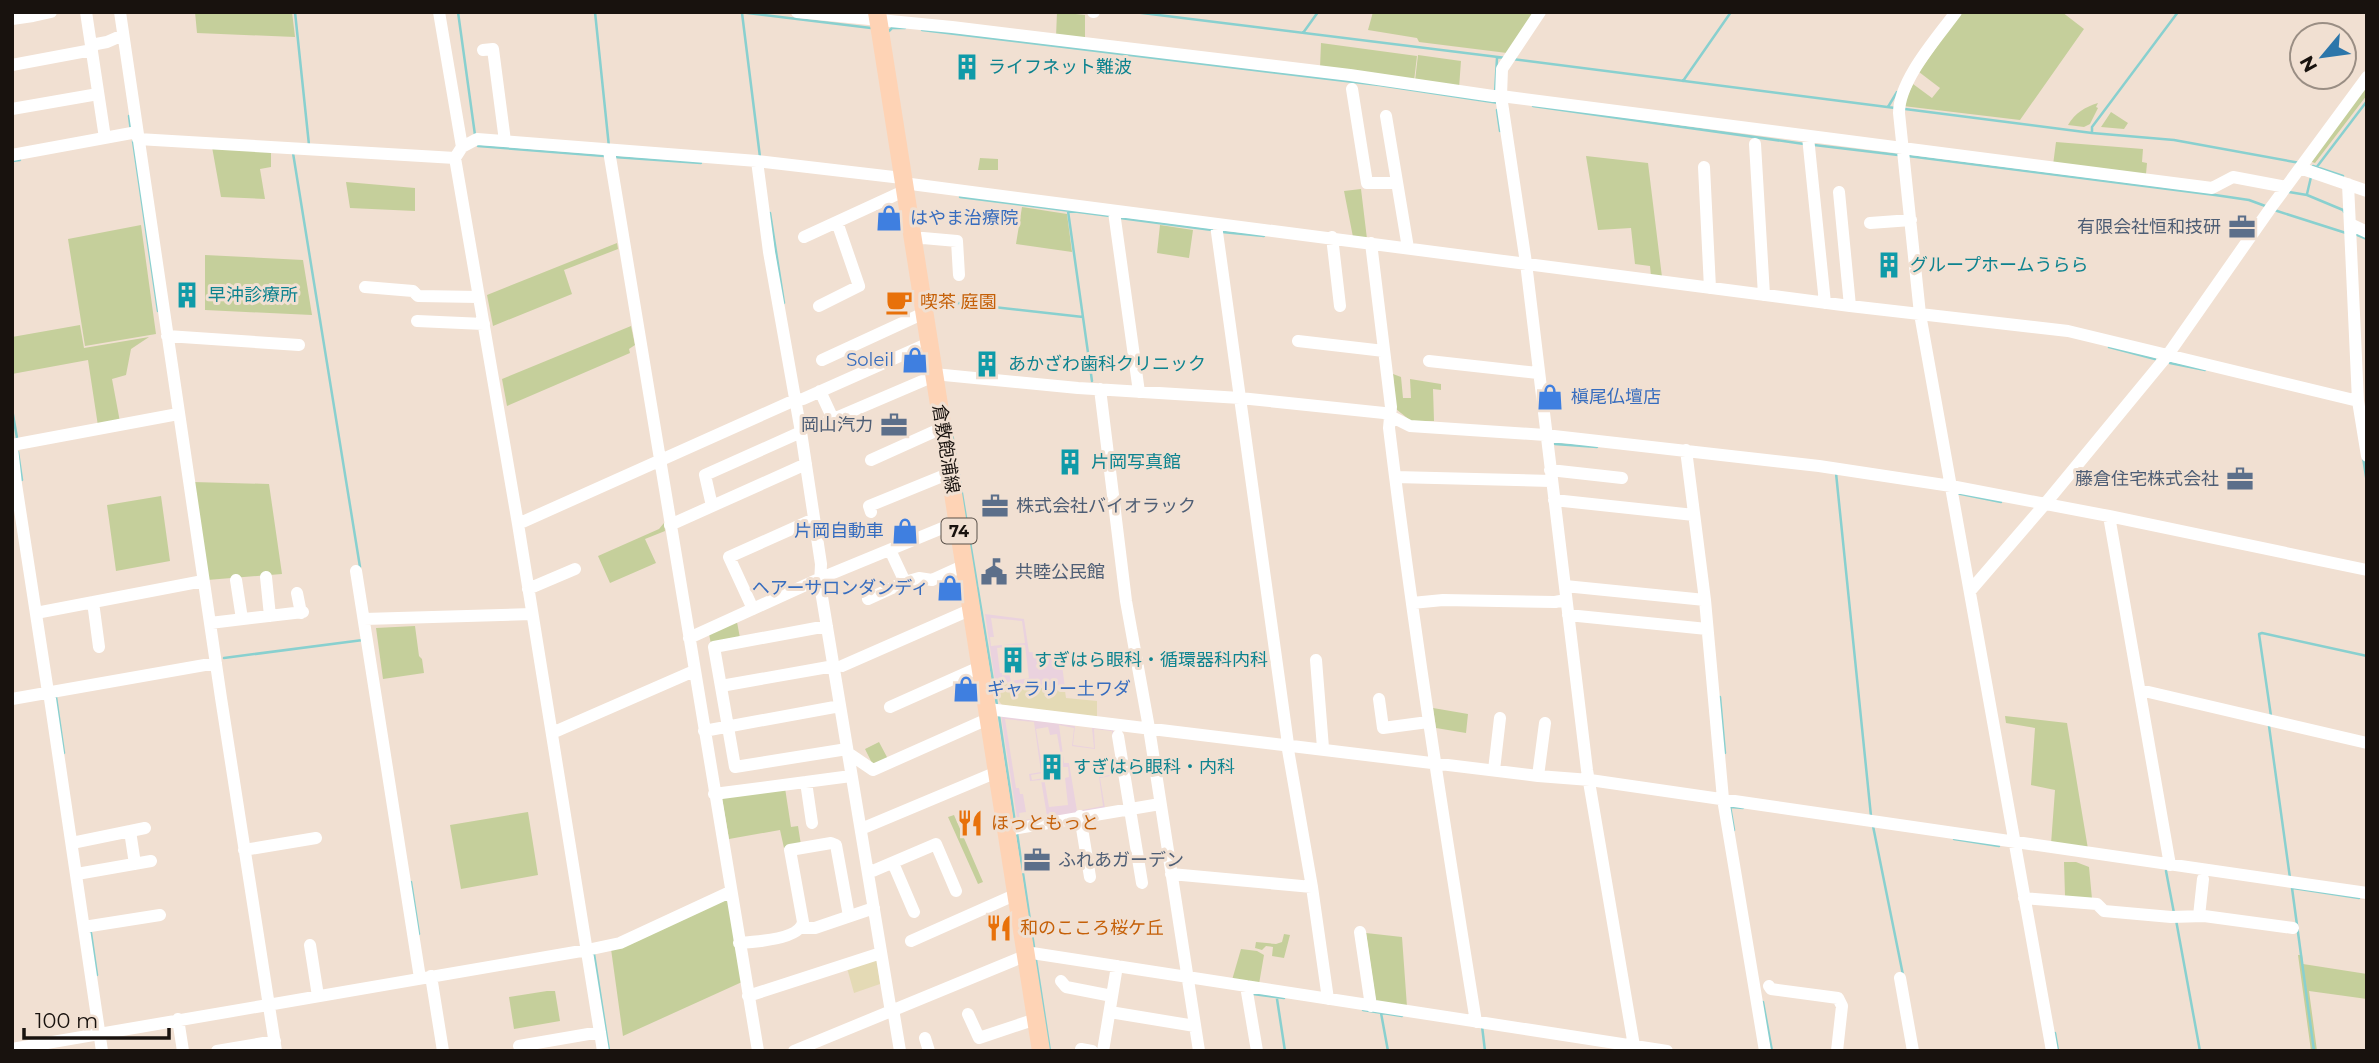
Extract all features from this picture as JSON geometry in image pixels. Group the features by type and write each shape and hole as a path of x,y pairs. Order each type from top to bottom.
{"main road":[{"name":"倉敷飽浦線","path":"877,17 918,239 924,313 929,343 939,375 942,428 998,772 1013,829 1017,894 1041,1051"}],"street":[{"path":"12,19 51,12"},
{"path":"86,12 105,138"},
{"path":"120,12 134,134 167,336 175,415 200,581 210,623 212,664 244,850 272,1044 218,1051"},
{"path":"439,12 479,297 532,588 533,614 591,949 603,1051"},
{"path":"797,12 877,17 1337,74 1499,99 1904,154 2212,188 2233,177 2285,189"},
{"path":"1540,12 1509,57 1500,80 1499,99 1524,265 1535,373 1590,780 1636,1049"},
{"path":"1956,12 1923,58 1905,89 1899,109 1921,318 2014,843 2028,898 2052,1051"},
{"path":"12,65 91,47 123,35"},
{"path":"483,50 493,49 505,142"},
{"path":"1970,591 2167,356 2270,208 2306,168 2367,77"},
{"path":"1352,89 1367,183 1396,183"},
{"path":"12,109 99,94"},
{"path":"1386,116 1408,248"},
{"path":"12,155 134,134 292,148 458,152 477,139 757,161 1114,215 1216,225 1371,247 1408,248 1850,306 1921,318 2068,331 2359,404"},
{"path":"1809,142 1825,303"},
{"path":"1755,144 1764,295"},
{"path":"609,151 659,462 691,637 694,671 707,731 730,892 743,943 758,1051"},
{"path":"757,161 769,252 799,399 820,585 838,666 841,706 851,755 851,776 864,828 881,953 900,1051"},
{"path":"1704,167 1710,288"},
{"path":"2306,168 2367,191"},
{"path":"804,237 906,184"},
{"path":"2348,184 2359,404 2367,456"},
{"path":"1839,192 1850,306"},
{"path":"1114,215 1139,392"},
{"path":"1870,223 1911,220"},
{"path":"819,306 859,286 837,222"},
{"path":"1216,225 1289,746 1332,1000"},
{"path":"2350,229 2367,232"},
{"path":"918,239 957,241 959,275"},
{"path":"1332,241 1340,306"},
{"path":"1371,247 1384,351 1389,428 1415,603 1434,766 1479,1022"},
{"path":"365,287 413,291 418,296 479,297"},
{"path":"822,360 924,313"},
{"path":"417,321 484,324"},
{"path":"167,336 299,345"},
{"path":"1298,341 1384,351"},
{"path":"521,524 929,343"},
{"path":"1429,360 1535,373"},
{"path":"817,426 939,375 1384,413 1410,426 1545,435 1819,466 1951,486 2367,570"},
{"path":"1100,389 1126,601 1149,728 1157,804 1188,981 1192,1025 1199,1051"},
{"path":"820,391 833,419"},
{"path":"101,1037 88,926 39,612 14,484 15,445 175,415"},
{"path":"871,460 942,428"},
{"path":"712,506 705,475 801,432"},
{"path":"1686,453 1705,600 1723,799 1765,1051"},
{"path":"672,524 806,464"},
{"path":"871,512 869,506 950,473"},
{"path":"1398,477 1622,478"},
{"path":"1554,500 1694,515"},
{"path":"753,609 729,557 814,519"},
{"path":"2109,519 2170,865"},
{"path":"691,637 821,578 891,553 957,522"},
{"path":"891,553 905,582"},
{"path":"868,599 905,582 919,578 932,580 965,565"},
{"path":"532,588 575,569"},
{"path":"356,571 367,619 367,640 427,979 443,1051"},
{"path":"266,577 270,616"},
{"path":"236,580 242,620"},
{"path":"39,612 200,581"},
{"path":"210,623 302,612 298,593"},
{"path":"1415,603 1564,597 1705,600"},
{"path":"93,602 99,647"},
{"path":"721,686 838,666 972,609"},
{"path":"367,619 533,614"},
{"path":"1568,615 1707,629"},
{"path":"827,626 714,647 735,767 851,755 873,770 989,713 1323,748 1434,766 1590,780 2367,893"},
{"path":"1316,660 1323,748"},
{"path":"12,699 51,690 212,664"},
{"path":"890,707 982,666"},
{"path":"554,731 694,671"},
{"path":"2140,690 2367,743"},
{"path":"1379,699 1383,728 1428,722"},
{"path":"707,731 841,706"},
{"path":"1494,770 1500,718"},
{"path":"1538,776 1545,723"},
{"path":"1118,736 1142,883"},
{"path":"864,828 998,772"},
{"path":"717,794 851,776"},
{"path":"806,782 812,823"},
{"path":"1013,829 1157,804"},
{"path":"1080,816 1090,877"},
{"path":"75,842 145,828"},
{"path":"130,831 135,864"},
{"path":"244,850 316,838"},
{"path":"802,928 790,850 831,843 836,845 849,916"},
{"path":"871,872 936,844 956,891"},
{"path":"80,873 151,861"},
{"path":"893,863 914,912"},
{"path":"1171,874 1312,887"},
{"path":"2199,916 2203,878"},
{"path":"12,1049 101,1037 620,943 730,892"},
{"path":"911,941 1017,894"},
{"path":"2028,898 2097,904 2104,911 2175,917 2199,916 2293,928"},
{"path":"743,943 795,933 802,928 815,928 874,908"},
{"path":"88,926 160,915"},
{"path":"1360,932 1371,1006"},
{"path":"310,945 318,996"},
{"path":"751,995 881,953"},
{"path":"794,1051 1026,954 1247,990 1479,1022 1597,1046 1667,1051"},
{"path":"1103,1051 1117,969"},
{"path":"1900,978 1913,1051"},
{"path":"1769,986 1771,989 1838,998 1842,1006 1837,1051"},
{"path":"1064,987 1112,996"},
{"path":"1247,990 1257,1051"},
{"path":"1110,1012 1192,1025"},
{"path":"968,1014 979,1038 1037,1019"},
{"path":"179,1023 183,1051"},
{"path":"519,1046 600,1032"}],"shaded area":[{"path":"985,614 1024,619 1029,652 1061,656 1065,689 995,681","holes":["991,618 1022,621 1025,643 991,646 990,637 994,637","1025,645 1029,678 1011,681 1009,673 1000,673 997,648"]},
{"path":"1001,715 1075,726 1073,745 1094,748 1092,728 1113,730 1120,774 1100,778 1105,808 1018,824","holes":["1005,719 1034,722 1041,772 1029,774 1030,781 1041,780 1047,816 1020,821 1019,813 1026,812 1023,794 1016,788","1059,725 1074,728 1072,746 1095,749 1094,729 1112,731 1119,773 1099,777 1103,806 1077,811 1069,763 1064,763","1048,727 1050,735 1057,734 1063,767 1068,767 1069,777 1065,778 1068,805 1049,807 1044,778 1032,780 1031,775 1043,773 1036,729"]}],"green space":[{"path":"195,12 292,12 295,37 197,33"},
{"path":"1057,12 1085,15 1085,39 1056,37"},
{"path":"1373,12 1536,12 1507,53 1419,42 1417,38 1368,30"},
{"path":"1961,12 2062,12 2084,29 2020,120 1903,106 1913,84 1932,98 1940,88 1919,72"},
{"path":"1321,43 1417,56 1414,81 1320,68"},
{"path":"1418,55 1461,61 1459,88 1415,81"},
{"path":"2367,84 2367,95 2315,163 2309,161"},
{"path":"2098,103 2090,124 2084,127 2068,125 2081,111"},
{"path":"2111,112 2128,123 2124,129 2101,127"},
{"path":"2056,142 2143,149 2142,162 2147,163 2146,174 2053,165"},
{"path":"212,147 271,151 271,167 260,169 265,199 221,197"},
{"path":"1586,156 1648,163 1662,277 1651,276 1650,266 1635,264 1631,228 1598,230"},
{"path":"980,158 998,159 998,170 978,170"},
{"path":"346,182 415,188 415,211 350,208"},
{"path":"1361,189 1367,239 1353,237 1344,191"},
{"path":"1022,207 1067,214 1072,252 1016,244"},
{"path":"141,225 156,334 85,346 68,239"},
{"path":"1160,225 1193,230 1189,258 1157,253"},
{"path":"617,243 618,249 564,270 572,294 493,326 487,295"},
{"path":"205,255 303,260 312,315 205,310"},
{"path":"80,325 84,348 149,337 131,349 126,375 112,379 120,422 98,426 88,360 12,374 12,337"},
{"path":"631,326 635,345 629,349 630,353 507,406 502,379"},
{"path":"1393,374 1401,377 1403,398 1411,398 1410,379 1441,384 1441,390 1433,389 1434,421 1411,421 1396,409"},
{"path":"193,482 269,484 282,574 207,580"},
{"path":"161,496 170,561 116,571 107,505"},
{"path":"664,523 665,531 645,539 656,563 610,583 598,556 659,529"},
{"path":"737,622 740,638 711,644 709,634"},
{"path":"415,626 424,673 383,679 376,628"},
{"path":"1433,708 1468,714 1466,733 1436,728"},
{"path":"2005,716 2067,723 2088,849 2051,844 2055,790 2031,785 2035,728 2006,723"},
{"path":"879,742 888,759 878,764 872,763 865,749"},
{"path":"785,788 791,827 798,826 801,845 784,848 780,830 729,839 722,798"},
{"path":"528,812 538,875 461,889 450,825"},
{"path":"954,815 983,882 978,884 948,817"},
{"path":"2064,862 2076,862 2089,867 2092,899 2065,896"},
{"path":"724,899 729,902 742,982 623,1036 611,949"},
{"path":"1366,933 1402,937 1407,1007 1376,1002"},
{"path":"1284,934 1290,935 1284,958 1272,956 1273,947 1266,946 1262,950 1255,948 1256,942 1282,942"},
{"path":"1241,949 1257,951 1264,955 1259,984 1232,980"},
{"path":"2298,955 2302,955 2303,964 2367,974 2367,999 2309,991 2317,1051 2311,1051"},
{"path":"555,991 560,1021 514,1029 509,997"}],"sand":[{"path":"996,682 1065,691 1066,698 1097,701 1097,717 1002,705"},
{"path":"874,959 877,961 880,984 854,993 847,968"}],"waterway":[{"path":"295,12 309,145"},
{"path":"458,12 475,135"},
{"path":"595,12 609,147"},
{"path":"739,12 871,28"},
{"path":"1134,12 1506,58"},
{"path":"1303,33 1318,12"},
{"path":"1683,81 1731,12"},
{"path":"2092,133 2092,127 2178,12"},
{"path":"742,13 760,157"},
{"path":"889,31 892,28 905,28"},
{"path":"922,30 1379,85 1499,103"},
{"path":"1495,93 1497,58"},
{"path":"1512,59 1895,108"},
{"path":"1888,107 1897,92"},
{"path":"2316,168 2367,101"},
{"path":"1533,106 1804,144"},
{"path":"1905,109 2092,133 2174,140 2300,163"},
{"path":"1497,110 1500,131"},
{"path":"129,116 131,131"},
{"path":"133,141 158,311"},
{"path":"1814,145 1898,155"},
{"path":"478,146 604,156"},
{"path":"293,153 360,567"},
{"path":"1908,156 2215,195 2249,200 2268,207"},
{"path":"614,157 701,163"},
{"path":"12,161 20,160"},
{"path":"2313,166 2343,176"},
{"path":"2307,194 2311,177"},
{"path":"2289,192 2307,195 2344,212"},
{"path":"960,197 1110,216"},
{"path":"2274,210 2346,233"},
{"path":"1068,211 1092,381"},
{"path":"770,213 784,303"},
{"path":"1120,218 1212,230"},
{"path":"1222,232 1264,236"},
{"path":"2355,234 2367,239"},
{"path":"931,300 1083,317"},
{"path":"2109,347 2155,359"},
{"path":"2170,363 2205,370"},
{"path":"12,409 17,438"},
{"path":"950,421 997,705"},
{"path":"1555,444 1597,447"},
{"path":"18,452 22,480"},
{"path":"2363,457 2367,483"},
{"path":"1836,473 1871,816"},
{"path":"1956,493 2001,502"},
{"path":"2271,716 2259,634 2367,656"},
{"path":"224,658 363,640"},
{"path":"56,697 64,753"},
{"path":"1720,697 1725,753"},
{"path":"999,716 1015,823"},
{"path":"2269,726 2290,878"},
{"path":"1730,806 1734,830"},
{"path":"1731,807 1743,808"},
{"path":"1873,826 1903,975"},
{"path":"1017,833 1034,947"},
{"path":"1954,839 1999,846"},
{"path":"2166,871 2174,913"},
{"path":"411,882 419,934"},
{"path":"2292,888 2314,1051"},
{"path":"2293,888 2359,898"},
{"path":"2176,920 2200,1051"},
{"path":"91,933 97,975"},
{"path":"594,954 609,1051"},
{"path":"1036,960 1050,1051"},
{"path":"1253,994 1284,998"},
{"path":"1277,999 1285,1051"},
{"path":"1763,1002 1772,1051"},
{"path":"1363,1010 1402,1016"},
{"path":"1381,1013 1388,1051"},
{"path":"1482,1026 1485,1051"},
{"path":"2055,1033 2058,1051"}],"place":[{"name":"ライフネット難波","path":"967,67"},
{"name":"はやま治療院","path":"889,218"},
{"name":"有限会社恒和技研","path":"2242,227"},
{"name":"グループホームうらら","path":"1889,265"},
{"name":"早沖診療所","path":"187,295"},
{"name":"喫茶 庭園","path":"899,302"},
{"name":"Soleil","path":"915,360"},
{"name":"あかざわ歯科クリニック","path":"987,364"},
{"name":"槇尾仏壇店","path":"1550,397"},
{"name":"岡山汽力","path":"894,425"},
{"name":"片岡写真館","path":"1070,462"},
{"name":"藤倉住宅株式会社","path":"2240,479"},
{"name":"株式会社バイオラック","path":"995,506"},
{"name":"片岡自動車","path":"905,531"},
{"name":"共睦公民館","path":"994,572"},
{"name":"ヘアーサロンダンディ","path":"950,588"},
{"name":"すぎはら眼科・循環器科内科","path":"1013,660"},
{"name":"ギャラリー土ワダ","path":"966,689"},
{"name":"すぎはら眼科・内科","path":"1052,767"},
{"name":"ほっともっと","path":"970,823"},
{"name":"ふれあガーデン","path":"1037,860"},
{"name":"和のこころ桜ケ丘","path":"999,928"}]}
